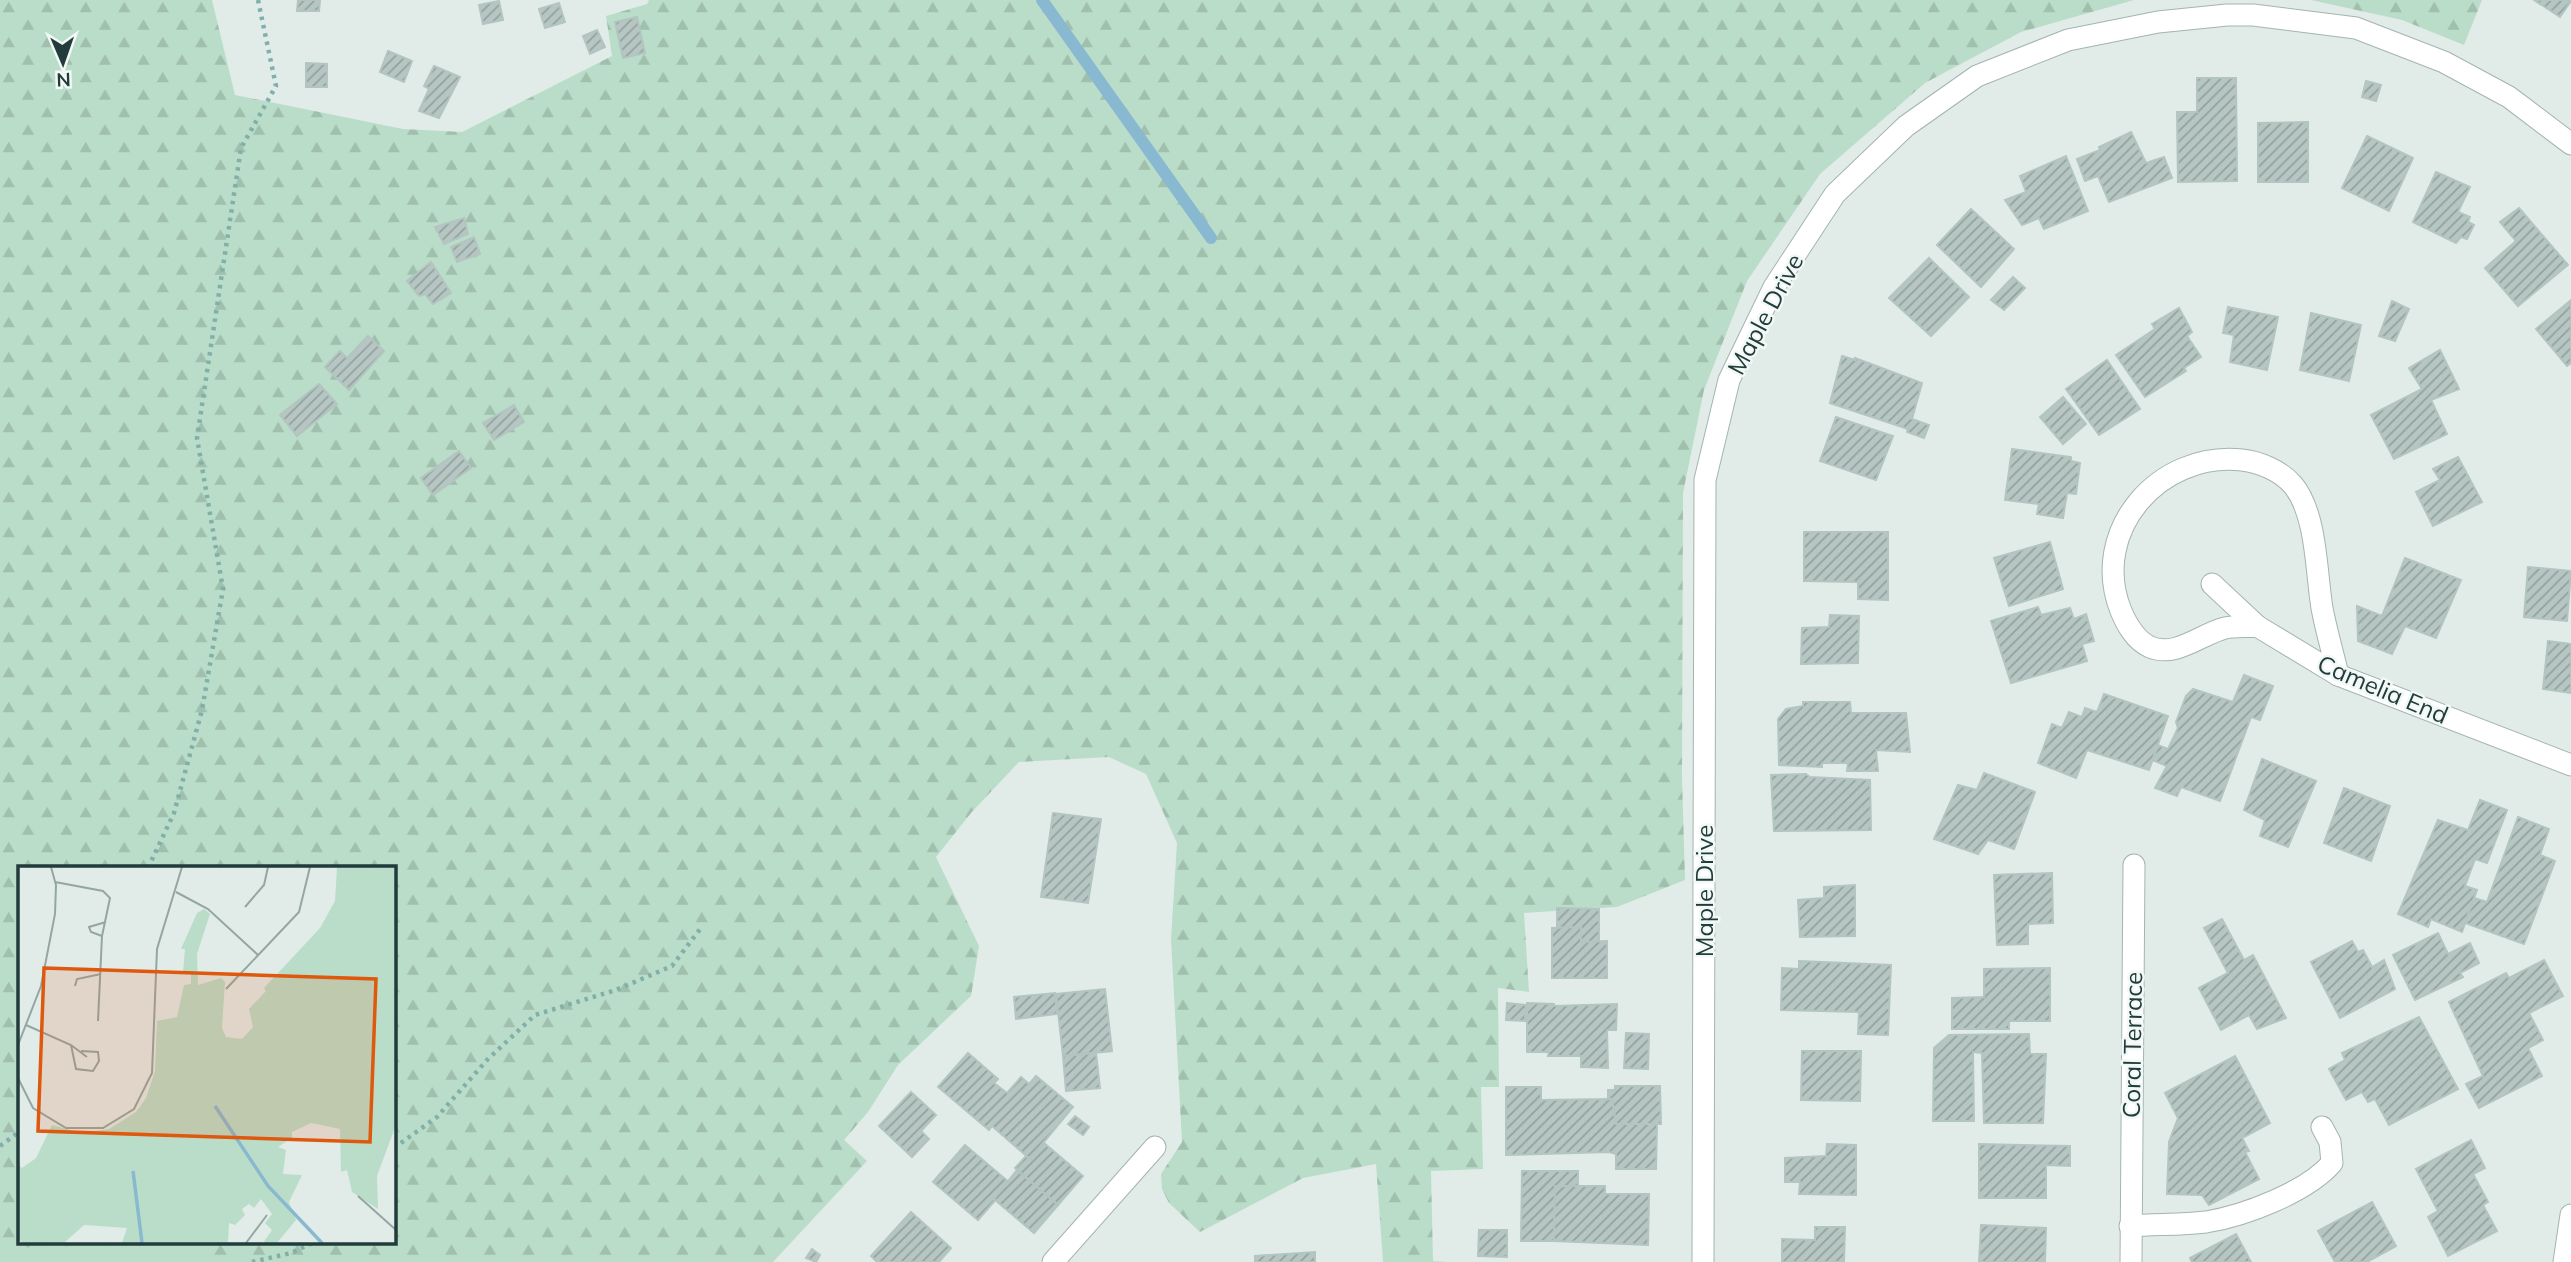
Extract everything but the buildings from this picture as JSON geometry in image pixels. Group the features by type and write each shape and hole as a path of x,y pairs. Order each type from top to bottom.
{"street":[{"name":"Maple Drive","path":"1703,1262 1705,480 1729,380 1774,287 1835,194 1906,126 1977,76 2068,40 2158,22 2227,15 2266,17 2369,33 2444,62 2509,97 2571,144"},
{"path":"2257,626 2225,628 2180,647 2161,649 2137,639 2127,624 2116,598 2112,574 2115,555 2124,526 2138,502 2160,479 2195,463 2224,458 2268,467 2293,485 2302,503 2315,545 2322,608 2338,675"},
{"name":"Camelia End","path":"2212,584 2257,626 2338,675 2571,765"},
{"name":"Coral Terrace","path":"2131,1262 2134,865"},
{"path":"2130,1226 2204,1222 2231,1217 2310,1182 2332,1163 2330,1142 2322,1127"},
{"path":"1053,1262 1155,1147"},
{"path":"2564,1262 2571,1215"}],"path":[{"path":"149,866 174,813 202,710 223,589 197,438 242,148 276,86 258,0"},
{"path":"396,1147 437,1116 487,1060 534,1015 616,990 671,966 701,928"},
{"path":"0,1146 18,1133"},
{"path":"252,1262 291,1253 310,1244"}],"green space":[{"path":"0,0 212,0 235,95 403,129 462,132 612,56 606,16 647,4 649,0 2134,0 2021,32 1925,83 1820,174 1747,281 1704,390 1683,493 1682,778 1685,880 1617,907 1524,913 1529,992 1498,988 1499,1087 1481,1087 1483,1169 1431,1171 1433,1261 1448,1262 1383,1262 1376,1164 1303,1178 1200,1232 1169,1203 1162,1189 1161,1174 1182,1142 1171,939 1177,843 1146,774 1109,757 1019,762 971,813 936,857 979,946 971,996 898,1065 868,1112 844,1140 867,1161 773,1262 0,1262"},
{"path":"2311,0 2482,0 2464,45 2402,20"},
{"path":"199,1244 199,1262 0,1262 0,1248"}],"waterway":[{"path":"1042,0 1211,238"}]}
